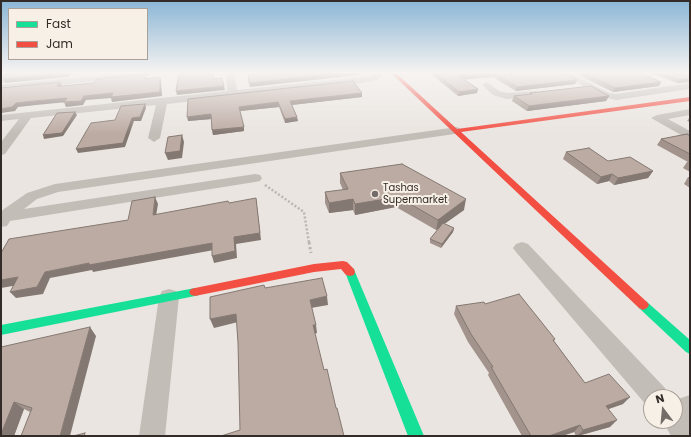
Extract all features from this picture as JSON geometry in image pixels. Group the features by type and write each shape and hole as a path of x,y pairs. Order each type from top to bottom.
{"street":[{"path":"1,118 229,93"},
{"path":"416,93 592,259 690,348"},
{"path":"497,93 507,96 540,93"},
{"path":"605,93 616,98 644,93"},
{"path":"3,220 32,196 55,188 690,99"},
{"path":"154,138 162,101"},
{"path":"690,112 657,118 690,136"},
{"path":"1,152 27,116"},
{"path":"3,220 255,178"},
{"path":"522,248 649,389"},
{"path":"1,330 314,268 338,264 343,265 351,273 416,436"},
{"path":"152,436 169,297"}],"path":[{"path":"255,178 304,212 314,268"}],"building":[{"path":"1,93 109,93 84,96 81,101 64,102 67,98 16,103 12,107 1,109"},
{"path":"113,93 146,93 111,97"},
{"path":"239,93 358,93 290,101 297,117 285,119 278,102 239,107 244,127 212,130 211,114 187,117 188,99"},
{"path":"531,93 604,93 609,96 529,106 514,96 532,94"},
{"path":"145,104 140,117 132,118 123,143 76,149 91,123 115,120 121,106"},
{"path":"75,112 62,133 43,135 57,113"},
{"path":"687,134 690,136 690,154 661,139"},
{"path":"182,135 180,151 165,153 168,137"},
{"path":"589,148 608,161 630,157 653,171 618,178 612,174 601,177 566,152"},
{"path":"402,164 466,199 438,220 398,197 355,204 353,199 329,203 325,192 348,189 340,173"},
{"path":"155,197 153,215 228,201 229,203 256,198 260,233 234,237 235,251 212,256 212,243 89,265 89,263 45,272 37,287 10,292 18,277 1,280 1,253 9,239 128,220 132,201"},
{"path":"443,223 454,228 442,244 430,239"},
{"path":"322,278 327,296 310,300 316,325 313,325 324,370 327,369 344,436 221,436 240,430 236,314 210,319 210,297 264,285 265,288"},
{"path":"519,294 555,339 553,340 585,383 609,374 630,397 606,406 617,420 583,430 580,425 549,436 531,436 491,367 493,367 471,334 456,306 484,302 485,304"},
{"path":"90,327 60,436 21,436 32,408 14,402 1,434 1,347"},
{"path":"85,433 84,436 73,436"}],"traffic: fast":[{"path":"350,272 416,436"},
{"path":"1,330 195,292"},
{"path":"643,305 690,348"}],"traffic: jam":[{"path":"415,93 643,305"},
{"path":"457,131 690,99"},
{"path":"195,292 314,268 343,265 350,272"}],"place":[{"name":"Tashas Supermarket","path":"375,194"}]}
